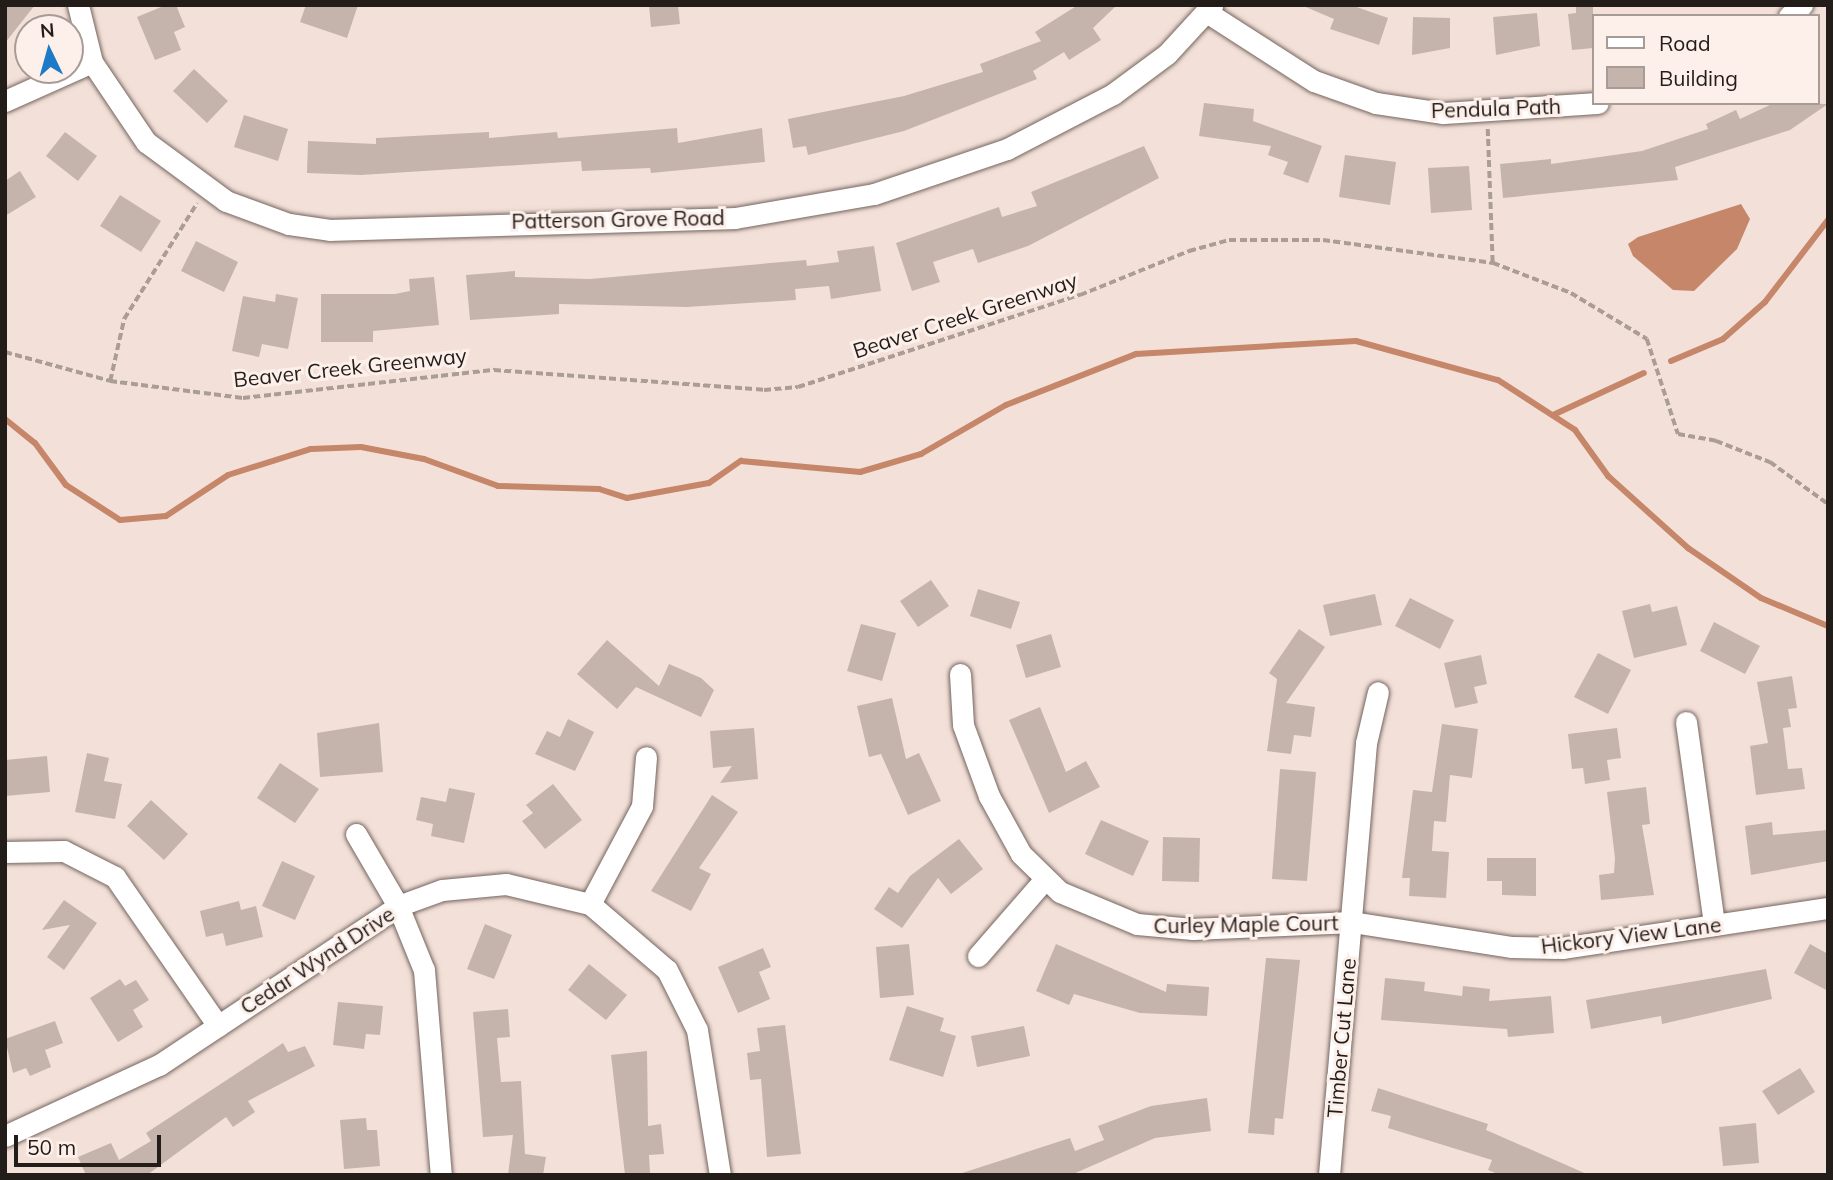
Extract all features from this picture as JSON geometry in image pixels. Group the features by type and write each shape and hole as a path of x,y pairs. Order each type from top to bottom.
{"street":[{"name":"Patterson Grove Road","path":"78,5 92,62 129,123 173,166 226,201 289,224 330,230 676,220 830,204 1007,149 1139,77 1210,9"},
{"name":"Pendula Path","path":"1210,9 1314,81 1376,103 1443,113 1591,103"},
{"path":"5,101 92,62"},
{"name":"Curley Maple Court","path":"960,674 962,725 975,761 1004,829 1044,880 1096,911 1167,929 1352,922"},
{"name":"Timber Cut Lane","path":"1329,1175 1366,743 1378,692"},
{"path":"1686,722 1714,925"},
{"path":"590,904 642,806 646,757"},
{"path":"356,834 398,906 429,991 442,1175"},
{"path":"5,852 64,851 116,877 218,1026"},
{"path":"978,956 1044,880"},
{"name":"Cedar Wynd Drive","path":"5,1136 113,1092 218,1026 398,906 442,890 506,884 590,904 646,947 684,1001 704,1057 720,1175"},
{"name":"Hickory View Lane","path":"1352,922 1549,948 1828,908"}],"path":[{"path":"1488,125 1493,263"},
{"path":"110,382 124,319 201,198"},
{"name":"Beaver Creek Greenway","path":"5,352 110,382 243,398 494,370 786,388 1080,295 1229,240 1324,240 1493,263 1571,293 1631,326 1654,352 1678,434 1716,440 1770,462 1828,504"}],"shaded area":[{"path":"1741,204 1750,219 1737,249 1694,291 1673,290 1633,256 1628,244 1638,237"}],"building":[{"path":"5,5 35,5 28,14 14,14 14,32 5,43"},
{"path":"166,5 176,5 185,27 174,32 181,50 155,60 137,17"},
{"path":"306,5 358,5 347,38 300,22"},
{"path":"649,5 678,5 680,24 651,27"},
{"path":"1078,5 1117,5 1093,28 1101,40 1069,60 1064,52 1033,71 1037,79 904,131 808,155 806,146 793,148 788,119 904,96 983,72 980,64 1041,41 1035,32"},
{"path":"1301,5 1351,5 1388,18 1379,45 1330,29 1334,19"},
{"path":"1576,5 1593,5 1591,48 1572,50 1568,14 1576,13"},
{"path":"1537,13 1540,46 1496,55 1493,17"},
{"path":"1413,17 1450,18 1450,48 1412,55"},
{"path":"194,69 228,101 207,123 173,91"},
{"path":"1204,103 1254,109 1253,121 1322,146 1308,183 1283,174 1288,162 1268,155 1271,146 1199,136"},
{"path":"1828,104 1790,130 1675,167 1678,180 1503,198 1500,164 1551,159 1551,164 1642,151 1708,129 1706,124 1736,110 1740,119 1770,105"},
{"path":"244,115 288,129 278,161 234,147"},
{"path":"677,128 678,143 762,128 765,162 651,173 650,168 582,171 581,161 361,175 307,173 308,141 376,144 376,138 489,132 489,138 557,132 558,138"},
{"path":"65,132 97,156 78,181 46,156"},
{"path":"1144,146 1159,178 1028,246 978,263 973,249 933,262 940,282 912,291 896,243 999,207 1002,217 1037,206 1031,192"},
{"path":"1345,155 1396,162 1390,205 1339,197"},
{"path":"1469,166 1472,210 1431,213 1428,168"},
{"path":"20,171 36,197 5,216 5,181"},
{"path":"120,195 161,221 141,252 100,226"},
{"path":"196,241 238,262 224,292 181,271"},
{"path":"874,246 881,291 831,299 829,286 795,289 796,300 687,307 559,304 559,314 470,320 466,275 515,271 515,277 590,279 806,260 807,266 839,262 837,251"},
{"path":"434,277 439,325 373,331 373,342 321,342 321,294 395,294 410,291 409,279"},
{"path":"276,294 298,298 288,349 262,344 259,357 232,351 243,296 275,302"},
{"path":"931,580 949,606 918,627 900,601"},
{"path":"978,589 1020,602 1011,629 970,616"},
{"path":"1375,594 1382,625 1330,636 1323,605"},
{"path":"1410,598 1454,620 1440,649 1395,626"},
{"path":"1650,604 1652,612 1677,606 1687,645 1634,658 1622,611"},
{"path":"1714,622 1760,646 1745,674 1700,651"},
{"path":"861,624 896,633 882,681 847,671"},
{"path":"1299,629 1325,647 1286,703 1315,707 1311,737 1294,735 1291,754 1267,751 1277,679 1269,673"},
{"path":"1051,634 1061,667 1026,678 1016,645"},
{"path":"607,640 659,686 669,664 701,678 714,690 701,717 636,687 617,709 577,674"},
{"path":"1598,653 1631,670 1608,714 1574,697"},
{"path":"1481,655 1487,684 1474,687 1478,703 1455,708 1444,663"},
{"path":"1792,676 1797,708 1788,709 1791,727 1783,728 1788,769 1802,768 1805,789 1756,795 1750,746 1768,743 1757,682"},
{"path":"892,698 906,759 919,753 941,801 908,815 881,754 869,757 857,706"},
{"path":"1040,707 1066,772 1086,761 1100,787 1049,813 1009,720"},
{"path":"568,719 594,732 575,771 535,754 547,731 560,737"},
{"path":"379,723 383,772 320,777 317,733"},
{"path":"1442,724 1478,729 1472,778 1450,775 1446,822 1434,821 1432,851 1449,852 1446,898 1409,896 1410,878 1402,878 1413,790 1432,792"},
{"path":"754,728 758,779 720,783 732,766 713,768 710,731"},
{"path":"1617,728 1621,758 1607,760 1610,780 1585,784 1583,768 1572,769 1568,734"},
{"path":"87,753 109,758 104,781 122,784 115,819 75,812"},
{"path":"47,756 50,792 5,796 5,760"},
{"path":"280,763 319,789 295,823 257,798"},
{"path":"1280,769 1316,772 1307,881 1272,879"},
{"path":"553,784 582,820 545,849 522,821 533,813 526,805"},
{"path":"1646,787 1650,824 1642,825 1654,895 1601,900 1599,875 1614,873 1615,858 1607,792"},
{"path":"449,788 475,793 464,843 431,836 433,824 416,820 421,797 446,802"},
{"path":"712,795 738,812 699,868 711,874 691,911 651,891"},
{"path":"151,800 188,834 164,860 127,826"},
{"path":"1101,820 1149,841 1133,876 1085,854"},
{"path":"1772,822 1773,835 1828,830 1828,861 1751,875 1745,826"},
{"path":"1163,837 1200,838 1199,882 1162,881"},
{"path":"959,839 983,869 951,894 938,878 902,928 874,909 889,887 898,893 910,876"},
{"path":"1487,858 1536,858 1536,896 1502,895 1502,881 1487,881"},
{"path":"282,861 315,876 295,920 262,906"},
{"path":"64,900 97,923 64,970 47,957 70,925 42,930"},
{"path":"239,901 241,910 256,906 263,937 226,946 223,933 206,937 200,911"},
{"path":"485,924 512,935 494,979 467,969"},
{"path":"909,944 914,995 880,998 876,947"},
{"path":"1056,944 1166,992 1167,984 1209,987 1207,1016 1140,1013 1074,994 1069,1005 1036,991"},
{"path":"1810,944 1828,954 1828,991 1794,973"},
{"path":"763,948 771,967 759,972 770,999 738,1013 718,967"},
{"path":"1266,958 1300,960 1283,1119 1275,1118 1274,1135 1248,1133"},
{"path":"589,964 627,995 606,1020 568,990"},
{"path":"1766,969 1772,999 1662,1024 1661,1016 1591,1029 1586,1000"},
{"path":"1385,978 1425,982 1424,991 1462,996 1463,986 1490,989 1489,1001 1551,996 1554,1033 1508,1037 1507,1029 1381,1020"},
{"path":"120,979 125,986 136,980 149,1000 133,1010 143,1027 118,1042 90,998"},
{"path":"338,1002 383,1006 380,1035 366,1034 364,1049 333,1045"},
{"path":"907,1006 944,1018 940,1031 956,1036 943,1077 889,1060"},
{"path":"508,1009 510,1037 497,1038 501,1082 521,1081 525,1154 546,1157 543,1175 508,1175 513,1135 483,1137 473,1012"},
{"path":"55,1021 63,1043 45,1050 51,1067 30,1076 26,1068 13,1073 5,1039"},
{"path":"785,1025 801,1154 767,1157 761,1079 750,1080 747,1053 760,1051 757,1028"},
{"path":"1024,1026 1030,1056 977,1067 971,1036"},
{"path":"283,1043 288,1052 305,1046 315,1066 248,1101 255,1112 233,1127 226,1117 147,1175 86,1175 78,1157 111,1143 119,1160 151,1141 146,1133"},
{"path":"647,1051 648,1126 661,1124 664,1154 649,1155 650,1173 625,1175 611,1055"},
{"path":"1800,1068 1815,1092 1778,1115 1762,1091"},
{"path":"1378,1088 1488,1124 1486,1130 1589,1175 1500,1175 1488,1170 1492,1160 1388,1128 1391,1116 1371,1111"},
{"path":"1207,1098 1211,1131 1155,1138 1071,1175 956,1175 1070,1138 1075,1151 1104,1140 1098,1126 1151,1106"},
{"path":"366,1118 367,1130 377,1130 380,1166 344,1169 340,1120"},
{"path":"1756,1123 1759,1163 1723,1166 1719,1127"}],"waterway":[{"path":"1671,361 1723,339 1765,302 1828,220"},
{"path":"5,419 35,443 66,485 120,520 166,516 228,475 311,449 361,447 424,459 498,486 599,489 627,498 709,483 741,461 860,472 921,454 1006,405 1136,354 1356,341 1498,380 1575,430 1608,476 1688,548 1761,598 1828,626"},
{"path":"1553,415 1644,373"}]}
